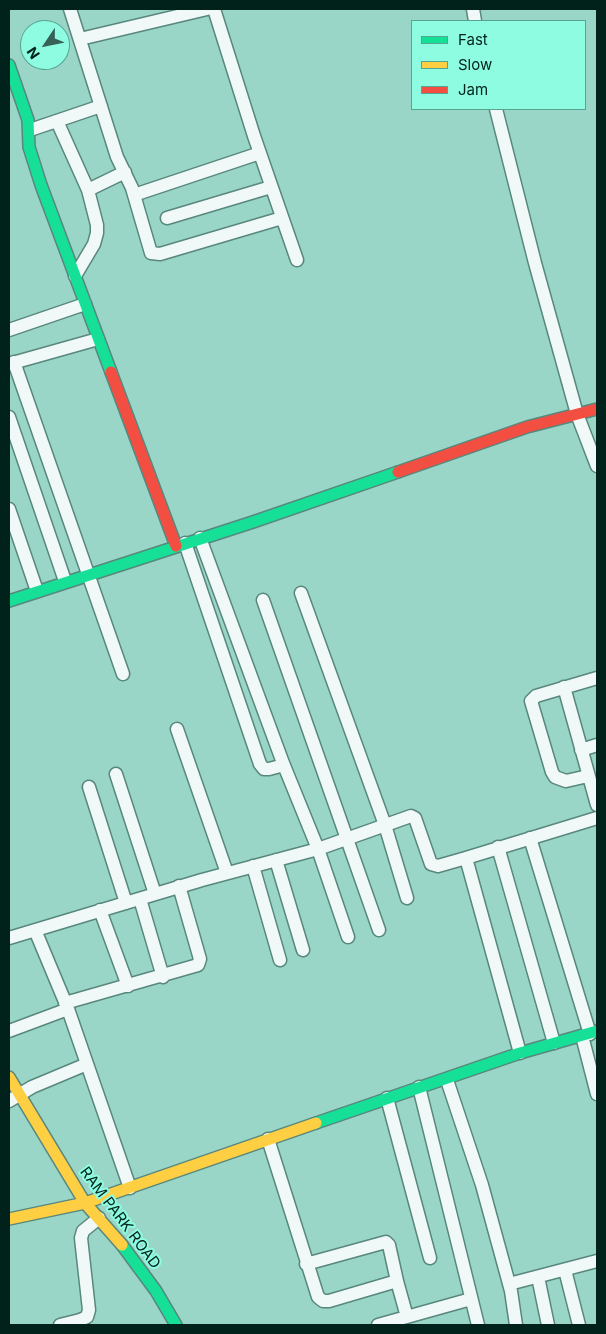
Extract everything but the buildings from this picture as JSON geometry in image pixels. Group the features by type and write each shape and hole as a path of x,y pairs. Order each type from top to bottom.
{"street":[{"path":"70,9 117,157 134,195 149,250 154,255 282,218"},
{"path":"80,39 207,9"},
{"path":"214,9 271,187 297,260"},
{"path":"9,65 30,130 29,148 32,157 98,339 181,544 260,764 264,769 284,765"},
{"path":"30,130 101,106"},
{"path":"496,110 535,263 577,414 597,466"},
{"path":"57,121 88,190 97,233 75,276"},
{"path":"134,195 260,153"},
{"path":"88,190 124,172"},
{"path":"167,218 271,187"},
{"path":"9,330 85,304"},
{"path":"98,339 11,363 90,573 124,674"},
{"path":"9,600 383,478 527,427 597,409"},
{"path":"9,417 66,581"},
{"path":"9,510 37,591"},
{"path":"200,538 284,765 318,849 348,937"},
{"path":"301,593 386,825 407,898"},
{"path":"263,600 379,930"},
{"path":"592,780 566,781 555,777 531,701 536,696 597,678"},
{"path":"564,687 581,750 592,780 597,805"},
{"path":"177,729 227,873"},
{"path":"581,750 597,745"},
{"path":"116,774 155,894"},
{"path":"89,786 126,903"},
{"path":"9,938 179,886 318,849 411,816 416,818 429,861 434,866 597,818"},
{"path":"530,838 590,1034 597,1094"},
{"path":"498,847 554,1043"},
{"path":"466,858 520,1054"},
{"path":"276,860 304,950"},
{"path":"252,866 280,960"},
{"path":"9,1031 67,1006 196,967 199,963 179,886"},
{"path":"140,899 163,977"},
{"path":"100,910 128,986"},
{"path":"35,930 67,1006 130,1188"},
{"path":"9,1219 85,1202 130,1188 387,1098 447,1080 554,1043 590,1034"},
{"path":"14,1098 32,1087 87,1064"},
{"name":"RAM PARK ROAD","path":"9,1077 14,1098 85,1202 156,1291 176,1325"},
{"path":"447,1080 482,1184 509,1284 516,1325"},
{"path":"419,1088 478,1325"},
{"path":"387,1098 430,1258"},
{"path":"268,1139 315,1292 323,1301 397,1281"},
{"path":"60,1325 80,1322 87,1317 89,1310 81,1238 83,1231 99,1218"},
{"path":"306,1264 386,1242 389,1245 408,1317"},
{"path":"509,1284 565,1270 596,1265"},
{"path":"565,1270 579,1325"},
{"path":"538,1277 548,1325"},
{"path":"378,1325 471,1299"}],"traffic: fast":[{"path":"9,65 28,120 29,147 41,185 111,372"},
{"path":"9,601 253,522 398,472"},
{"path":"316,1123 520,1053 597,1031"},
{"path":"122,1245 156,1291 176,1325"}],"traffic: slow":[{"path":"9,1077 85,1203 122,1245"},
{"path":"9,1219 85,1203 316,1123"}],"traffic: jam":[{"path":"111,372 176,546"},
{"path":"398,472 527,427 597,409"}]}
